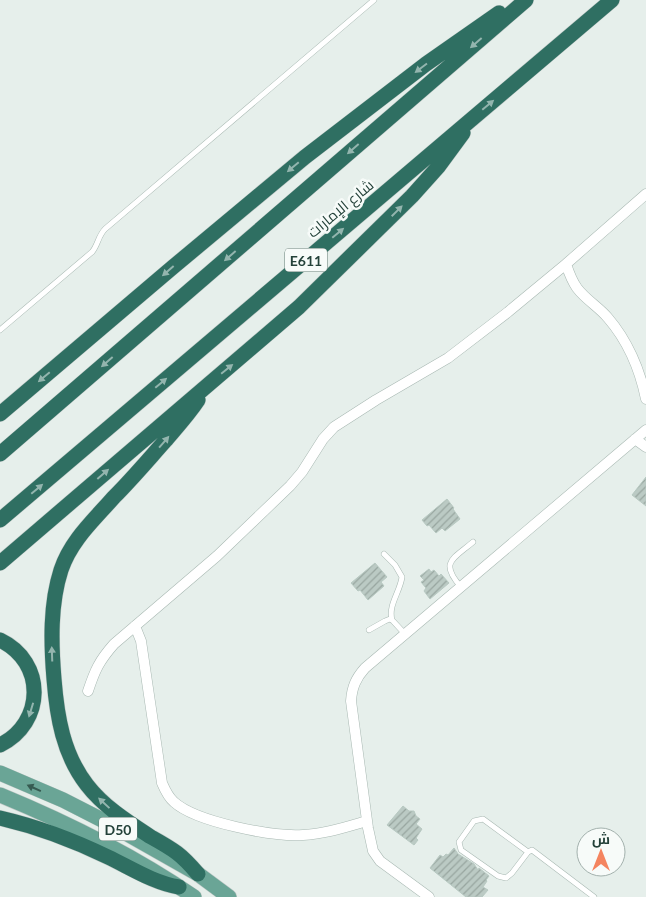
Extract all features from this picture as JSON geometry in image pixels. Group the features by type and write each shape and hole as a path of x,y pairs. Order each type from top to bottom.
{"highway":[{"path":"0,414 305,157 457,42 519,0"},
{"path":"0,454 526,0"},
{"name":"شارع الإمارات","path":"0,520 612,0"},
{"path":"0,563 299,307 426,182 450,152 471,119"},
{"path":"198,874 178,853 104,804 87,786 77,770 68,754 57,710 52,631 59,578 75,542 183,420 208,384"},
{"path":"0,640 15,650 25,662 32,677 34,692 32,708 23,727 16,735 0,745"},
{"path":"0,818 58,834 159,881 179,887"}],"main road":[{"name":"D50","path":"0,773 63,800 108,823 198,874 229,897"},
{"name":"D50","path":"0,795 52,817 102,842 194,897"}],"street":[{"path":"88,691 95,670 114,644 217,556 290,486 302,472 323,439 334,427 448,358 566,264 646,194"},
{"path":"566,264 570,277 577,288 608,318 621,335 631,354 646,399"},
{"path":"429,897 380,860 373,851 350,701 352,688 357,677 365,668 646,430"},
{"path":"635,439 646,447"},
{"path":"135,626 141,641 162,783 166,793 173,802 202,817 223,823 283,834 315,834 367,821"}],"lane":[{"path":"0,330 92,252 105,229 374,0"},
{"path":"461,587 451,575 449,566 452,559 473,542"},
{"path":"384,554 395,565 402,577 401,585 391,608 392,620 405,634"},
{"path":"369,630 388,620 392,620"},
{"path":"528,852 482,819 474,821 459,842 461,850 498,876 506,878 528,852 532,850 594,897"}],"building":[{"path":"646,477 646,506 632,495"},
{"path":"447,499 460,519 445,531 442,528 436,533 422,520"},
{"path":"375,563 387,577 381,582 384,586 368,600 351,583"},
{"path":"429,569 431,572 434,570 439,576 441,574 449,583 430,599 424,591 426,588 421,582 424,580 420,576"},
{"path":"403,806 409,811 414,811 420,819 416,824 422,829 414,845 387,825"},
{"path":"454,848 458,854 474,864 478,870 479,868 489,876 483,887 488,890 482,897 466,897 430,868 440,855 443,857 446,854 448,855"}]}
